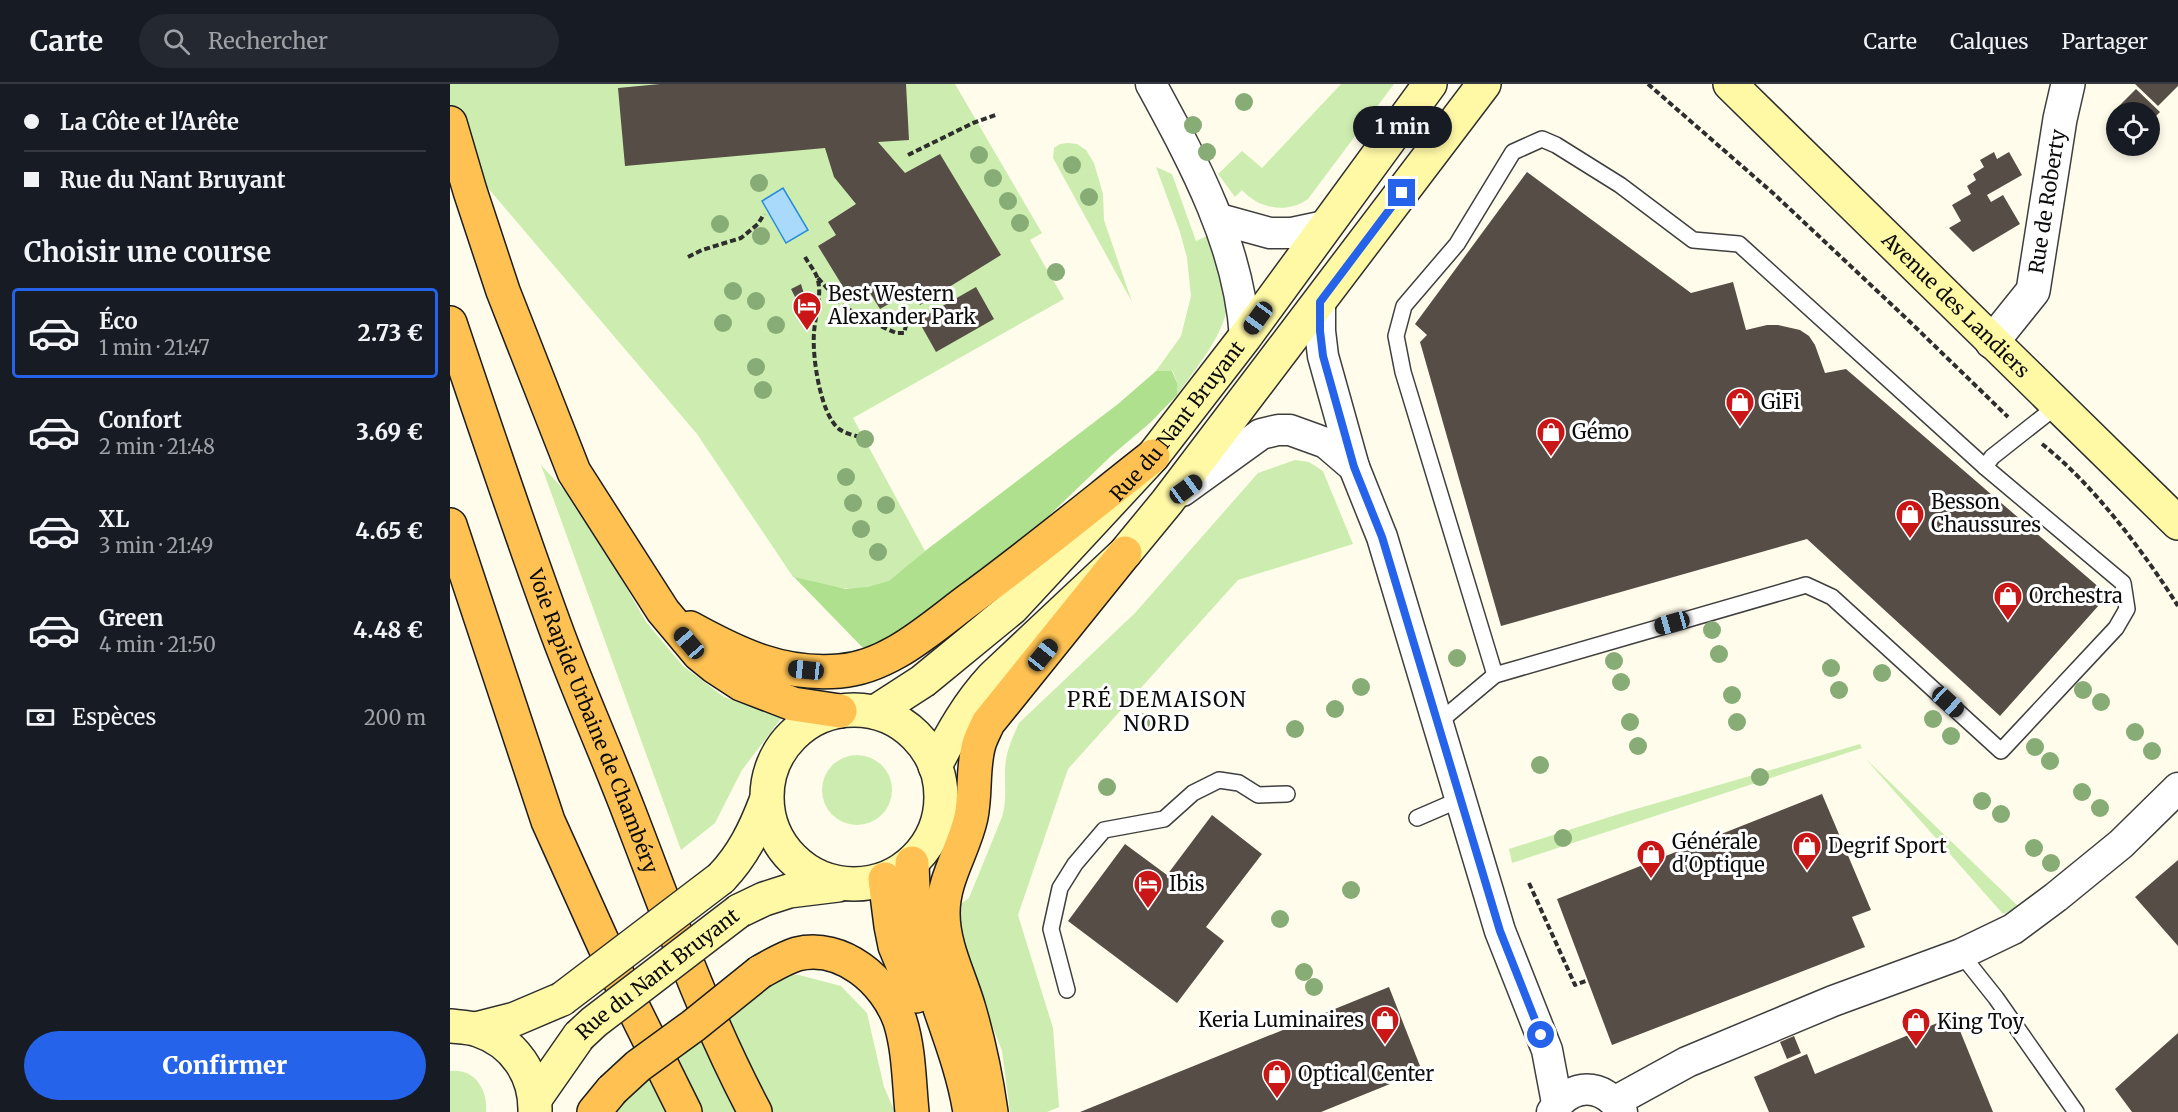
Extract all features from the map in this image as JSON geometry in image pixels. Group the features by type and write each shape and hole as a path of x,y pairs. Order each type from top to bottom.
{"highway":[{"path":"450,123 503,291 574,472 663,611 699,654 741,684 793,704 840,711"},
{"name":"Voie Rapide Urbaine de Chambéry","path":"450,323 508,497 559,638 675,935 734,1072 755,1112"},
{"path":"663,611 720,645 765,663 819,672 843,671 861,667 892,654 914,641 1004,574 1153,456"},
{"path":"450,525 548,821"},
{"path":"991,1112 984,1069 969,1008 950,956 942,911 952,866 969,825 979,744 988,723 1125,553"},
{"path":"450,585 548,821 622,985 685,1112"},
{"path":"899,871 891,926 895,946 938,1049 952,1112"},
{"path":"899,871 915,919 922,951 955,1047 970,1112"},
{"path":"603,1101 638,1066 693,1026 760,972 781,959 800,953 818,953 830,954 847,960 881,988 899,1019 903,1033 912,1112"}],"main road":[{"name":"Rue du Nant Bruyant","path":"875,712 923,681 1012,608 1153,456 1245,337 1430,84"},
{"name":"Rue du Nant Bruyant","path":"935,766 955,727 974,698 993,677 1125,553 1167,502 1484,84"},
{"name":"Avenue des Landiers","path":"1730,86 2178,523"},
{"path":"840,711 875,712 895,720 912,732 926,748 935,766 941,787 941,807 936,828 926,847 899,871 871,883 845,885 821,879 799,866 782,848 770,825 766,801 768,779 775,758 787,741 803,726 840,711"},
{"name":"Rue du Nant Bruyant","path":"463,1027 515,1019 562,999 721,878 744,851 766,801"},
{"name":"Rue du Nant Bruyant","path":"535,1105 579,1036 739,911 764,899 789,891 845,885"},
{"path":"463,1027 498,1039 516,1055 529,1076 535,1105"}],"street":[{"path":"1151,84 1219,219 1237,276 1243,307 1245,337"},
{"name":"Rue de Roberty","path":"1992,342 2033,291 2060,119 2068,84"},
{"path":"1219,219 1270,233 1292,233 1325,226"},
{"path":"1320,302 1323,356 1354,467 1382,537 1500,931 1547,1050 1555,1107"},
{"path":"1167,502 1261,434 1278,430 1290,430 1326,443 1354,467"},
{"path":"1555,1107 1567,1095 1578,1090 1609,1101 1687,1062 1833,1001 1960,954 2013,929 2121,844 2175,787"},
{"path":"1547,1050 1609,1101"}],"lane":[{"path":"1439,722 1495,675 1806,585 1832,597 2001,751 2116,628 2127,609 2123,583 1985,467 1739,244 1693,240 1620,185 1556,145 1542,139 1513,152 1457,244 1404,306 1396,336 1403,372 1495,675"},
{"path":"1985,467 1992,457 2058,405"},
{"path":"1067,990 1051,929 1060,888 1074,864 1104,830 1164,819 1193,793 1219,780 1239,783 1258,795 1287,794"},
{"path":"1417,818 1461,799"},
{"path":"1960,954 1996,998 2076,1112"}],"path":[{"path":"1648,84 1774,194 1908,320 2004,415 2061,459 2124,530 2178,606"},
{"path":"908,155 973,123 998,114"},
{"path":"688,257 702,250 741,238 758,224 764,214"},
{"path":"805,257 818,278 843,306 867,320 896,333 904,333 910,311"},
{"path":"818,278 814,359 819,387 830,416 839,429 865,439"},
{"path":"1529,883 1575,985 1588,980"}],"green space":[{"name":"Best Western Alexander Park","path":"450,84 955,84 1042,233 1030,240 1064,299 853,418 925,551 894,578 866,589 841,588 793,577 697,434 471,168 450,106"},
{"path":"1341,84 1394,84 1308,199 1300,204 1282,208 1257,202 1242,190 1235,197 1218,174 1242,151 1262,168"},
{"path":"1068,143 1077,144 1086,150 1094,163 1103,194 1104,220 1132,302 1053,158 1054,148"},
{"path":"1156,167 1172,174 1196,241 1209,235 1228,297 1227,310 1217,336 1177,395 1177,383 1173,371 1156,371 1181,336 1191,296 1187,258 1180,232"},
{"path":"1156,371 1172,371 1177,383 1177,395 1151,422 1111,456 1005,558 899,635 863,648 794,577 846,589 868,587 889,581 1118,404"},
{"path":"1295,460 1309,462 1323,471 1353,544 1238,580 1068,769 1018,915 1053,1028 1059,1107 1047,1112 1010,1112 1002,1051 958,930 958,906 969,898 1002,817 1005,803 1006,760 1015,732 1019,723 1135,613 1258,473"},
{"path":"541,465 581,508 646,622 683,666 724,697 783,716 742,770 715,823 681,850"},
{"path":"1860,744 1862,748 1512,863 1509,849 1622,813"},
{"path":"850,755 864,755 877,761 886,770 892,783 890,803 882,815 864,825 850,825 837,819 828,810 822,797 822,783 828,770 837,761"},
{"path":"1865,758 2019,907 2003,914"},
{"path":"772,975 799,975 841,986 867,1013 884,1087 895,1112 612,1112 723,1013"},
{"path":"450,1071 466,1073 478,1082 485,1096 486,1112 450,1112"}],"water":[{"path":"783,188 808,230 786,243 762,201"}],"building":[{"path":"660,84 906,84 909,140 878,142 905,173 940,154 1001,255 920,305 911,291 880,309 870,293 853,303 818,246 836,235 828,222 856,204 834,177 825,148 625,166 618,88"},
{"path":"2135,84 2178,84 2160,104 2160,102 2154,102"},
{"path":"2136,89 2150,102 2123,102"},
{"path":"1994,152 1997,159 2009,152 2022,175 1987,195 1991,202 2003,195 2020,224 1973,252 1949,228 1961,221 1952,205 1971,194 1967,186 1976,180 1973,174 1984,167 1980,160"},
{"path":"1527,172 1691,293 1733,282 1746,330 1778,325 1800,330 1809,336 1815,345 1825,373 1846,369 2108,595 2000,716 1807,539 1501,626 1420,342 1427,335 1415,324"},
{"path":"801,284 804,294 796,299 791,289"},
{"path":"976,287 994,319 936,352 918,320"},
{"path":"1822,794 1871,910 1852,917 1865,947 1612,1045 1557,899"},
{"name":"Ibis","path":"1212,815 1262,854 1206,927 1224,941 1177,1003 1068,921 1125,844 1167,875"},
{"path":"2178,860 2178,946 2135,897"},
{"path":"1389,987 1422,1071 1321,1112 1080,1112"},
{"name":"King Toy","path":"1954,1016 1993,1112 1769,1112 1754,1077 1807,1054 1815,1074"},
{"path":"2178,1033 2178,1112 2132,1112 2115,1089"},
{"path":"1794,1036 1801,1053 1787,1059 1780,1042"}],"place":[{"name":"Best Western Alexander Park","path":"807,332"},
{"name":"GiFi","path":"1740,428"},
{"name":"Gémo","path":"1551,458"},
{"name":"Besson Chaussures","path":"1910,540"},
{"name":"Orchestra","path":"2008,622"},
{"name":"Degrif Sport","path":"1807,872"},
{"name":"Générale d'Optique","path":"1651,880"},
{"name":"Ibis","path":"1148,910"},
{"name":"Keria Luminaires","path":"1385,1046"},
{"name":"King Toy","path":"1916,1048"},
{"name":"Optical Center","path":"1277,1100"}],"district":[{"name":"PRÉ DEMAISON NORD","path":"1157,712"}],"route":[{"path":"1402,193 1320,302 1323,356 1354,467 1382,537 1439,722 1500,931 1541,1035"}]}
